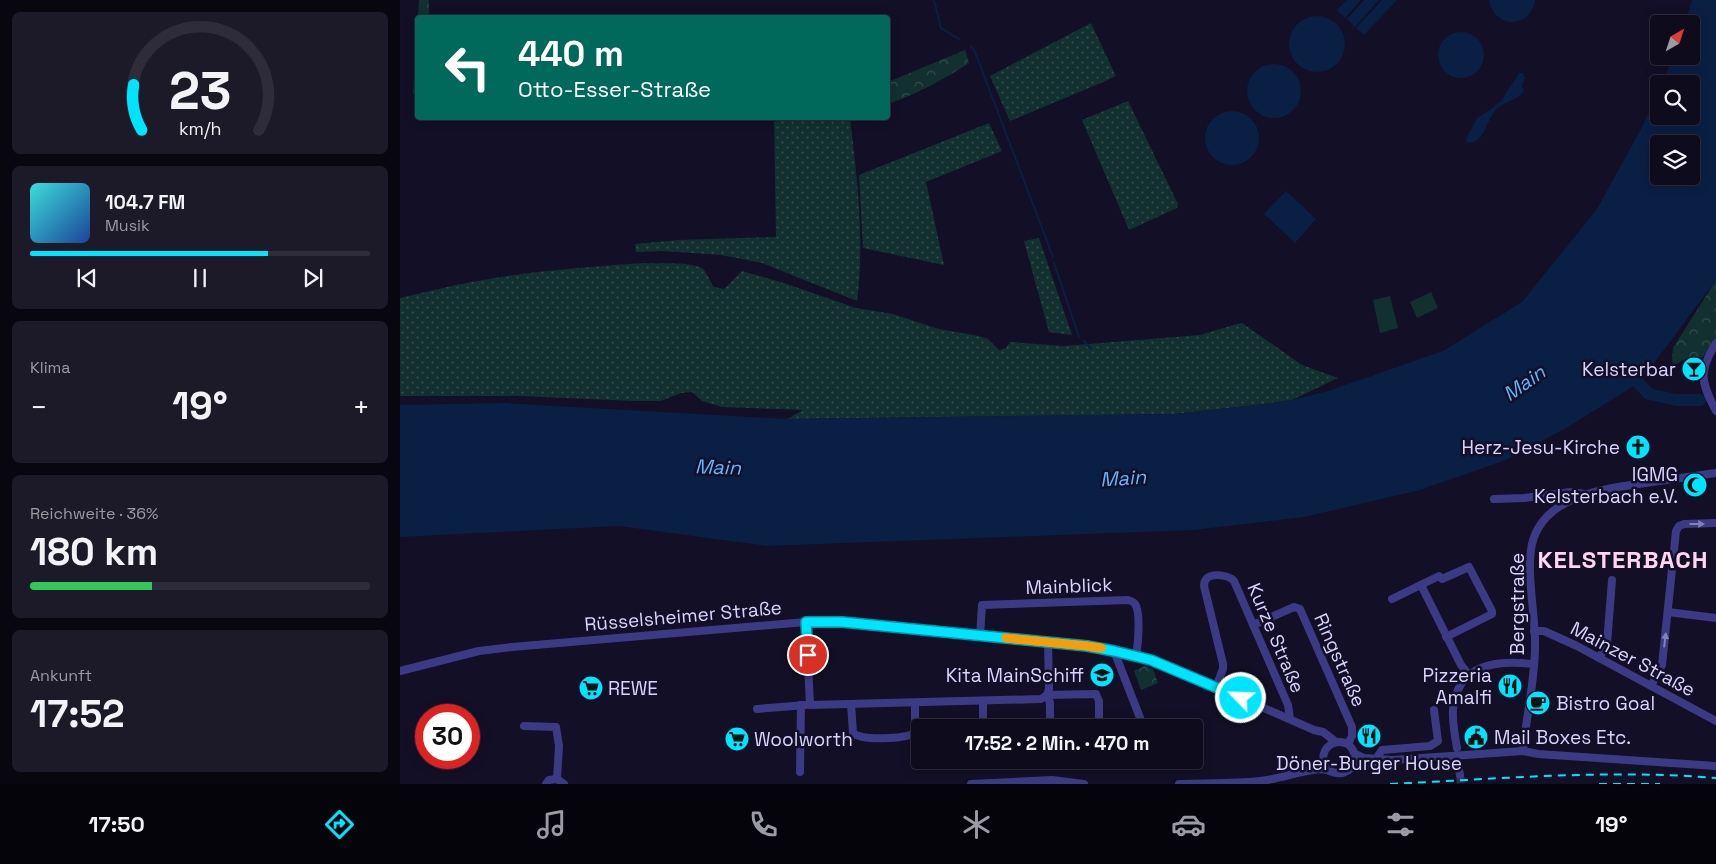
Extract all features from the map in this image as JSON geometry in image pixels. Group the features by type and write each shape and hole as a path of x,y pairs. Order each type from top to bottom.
{"street":[{"path":"1716,343 1705,362 1704,378 1706,391 1716,411"},
{"name":"Bergstraße","path":"1523,751 1535,643 1531,578 1532,549 1535,535 1540,525 1553,512 1572,500 1598,490 1716,473"},
{"path":"1494,499 1524,498 1571,492 1587,495"},
{"path":"1650,686 1662,665 1676,531 1679,526 1684,524 1716,523"},
{"path":"1392,599 1439,576 1442,579 1469,568 1492,614 1446,637"},
{"name":"Kurze Straße","path":"1216,687 1223,664 1204,586 1205,580 1208,577 1226,575 1234,581 1288,705 1290,719"},
{"path":"1599,658 1607,644 1612,580"},
{"path":"1421,585 1461,665 1470,676"},
{"name":"Mainblick","path":"980,636 982,605 1128,600 1134,604 1137,610 1138,635 1136,656"},
{"name":"Ringstraße","path":"1253,625 1294,607 1300,609 1352,726 1352,736 1348,744"},
{"path":"1668,612 1716,618"},
{"path":"806,622 810,705"},
{"name":"Rüsselsheimer Straße","path":"400,671 480,651 512,647 806,622 842,622 1087,646 1136,656 1151,660 1314,730 1323,732 1336,742"},
{"name":"Mainzer Straße","path":"1534,631 1544,631 1599,658 1716,721"},
{"path":"1048,642 1049,689 1047,695 1050,704 1050,719"},
{"path":"1114,651 1140,719"},
{"path":"1457,748 1454,721 1455,701 1461,686 1470,676 1484,666 1498,662 1534,664"},
{"path":"757,709 801,705 1041,699 1047,695 1096,694 1099,700 1100,719"},
{"path":"983,701 984,719"},
{"path":"851,704 852,733 860,737 887,738 910,736 915,733 915,703"},
{"path":"800,772 801,705"},
{"path":"1376,759 1382,750 1430,746 1436,743 1438,741 1437,723 1434,710"},
{"path":"524,726 556,727 559,746 560,781 549,780 546,784"},
{"path":"1314,730 1324,740 1326,745 1323,760 1326,768 1339,774 1348,771 1352,767 1355,754"},
{"path":"1325,750 1336,742 1342,742 1348,744 1355,754 1364,758 1393,760"},
{"path":"1352,767 1393,760 1523,751 1538,754 1716,766"},
{"path":"1302,772 1323,760"},
{"path":"1458,765 1460,775"},
{"path":"1179,784 1257,782 1302,772 1330,770"},
{"path":"971,784 1044,780 1084,784"}],"green space":[{"path":"419,0 429,0 429,15 418,15"},
{"path":"1091,23 1116,76 1010,121 990,76"},
{"path":"965,50 969,63 930,86 890,103 890,81"},
{"path":"415,56 415,94 413,94"},
{"path":"1128,101 1178,204 1177,208 1129,230 1082,120"},
{"path":"774,120 850,120 860,232 857,301 762,263 721,255 663,251 636,252 635,244 679,240 776,237"},
{"path":"989,123 1002,151 926,182 944,265 863,248 859,175"},
{"path":"1039,238 1072,335 1049,332 1024,241"},
{"path":"646,263 685,264 699,267 704,270 714,287 724,289 742,271 784,283 856,308 893,314 939,329 979,336 988,339 999,350 1006,348 1010,342 1063,346 1200,335 1242,323 1302,365 1338,378 1292,400 1174,414 787,419 803,410 722,407 702,401 692,392 681,393 661,401 521,396 400,396 400,298 456,285 527,273"},
{"path":"1716,280 1716,339 1703,357 1688,358 1674,365 1672,361 1673,348"},
{"path":"1431,292 1438,308 1417,318 1410,302"},
{"path":"1390,296 1398,328 1380,333 1373,300"},
{"path":"1145,666 1153,669 1158,683 1141,690 1134,671"}],"water":[{"path":"1347,0 1361,0 1345,18 1337,10"},
{"path":"1364,0 1379,0 1355,27 1347,19"},
{"path":"1382,0 1397,0 1364,35 1356,28"},
{"path":"1489,0 1535,0 1532,10 1526,17 1520,21 1512,22 1504,21 1498,16 1492,10"},
{"name":"Main","path":"1692,0 1716,0 1716,280 1640,382 1568,427 1506,460 1420,490 1304,517 1194,530 767,546 619,526 400,537 400,405 504,403 787,419 1174,414 1292,400 1328,391 1443,351 1522,302 1597,209 1650,110 1650,125 1700,125 1700,75 1666,75 1669,65 1700,65 1700,15 1688,15"},
{"path":"1317,16 1332,21 1340,29 1345,44 1340,59 1332,67 1317,72 1302,67 1294,59 1289,44 1294,29 1302,21"},
{"path":"1457,32 1465,32 1474,36 1480,42 1484,55 1480,68 1474,74 1465,78 1457,78 1448,74 1442,68 1438,59 1438,51 1442,42 1448,36"},
{"path":"1269,64 1279,64 1289,68 1297,76 1301,91 1297,106 1289,114 1279,118 1269,118 1259,114 1251,106 1247,96 1247,86 1251,76 1259,68"},
{"path":"1519,73 1523,73 1525,77 1522,85 1524,92 1498,108 1478,140 1467,143 1466,139 1477,118 1501,101"},
{"path":"1232,111 1242,113 1251,119 1257,128 1259,138 1257,148 1251,157 1242,163 1232,165 1222,163 1213,157 1207,148 1205,138 1207,128 1213,119 1222,113"},
{"path":"1286,191 1316,219 1295,243 1264,214"}],"waterway":[{"path":"934,0 941,28 959,39"},
{"path":"971,46 975,52 1053,257"},
{"path":"1054,263 1079,337"},
{"path":"1084,341 1091,349"},
{"path":"1628,372 1649,394 1676,400 1700,400"}],"tunnel":[{"path":"1460,775 1461,784"}],"railway":[{"path":"1390,784 1635,774 1716,778"},
{"path":"1599,784 1660,784"}],"slow traffic":[{"path":"1006,638 1101,648"}],"place":[{"name":"Kelsterbar","path":"1694,369"},
{"name":"Herz-Jesu-Kirche","path":"1638,447"},
{"name":"IGMG Kelsterbach e.V.","path":"1695,485"},
{"name":"Kita MainSchiff","path":"1102,675"},
{"name":"Pizzeria Amalfi","path":"1510,686"},
{"name":"REWE","path":"591,688"},
{"name":"Bistro Goal","path":"1538,703"},
{"name":"Döner-Burger House","path":"1369,736"},
{"name":"Mail Boxes Etc.","path":"1476,737"},
{"name":"Woolworth","path":"737,739"}],"district":[{"name":"KELSTERBACH","path":"1623,559"}],"route":[{"path":"808,655 806,622 842,622 1087,646 1151,660 1241,698"}]}
